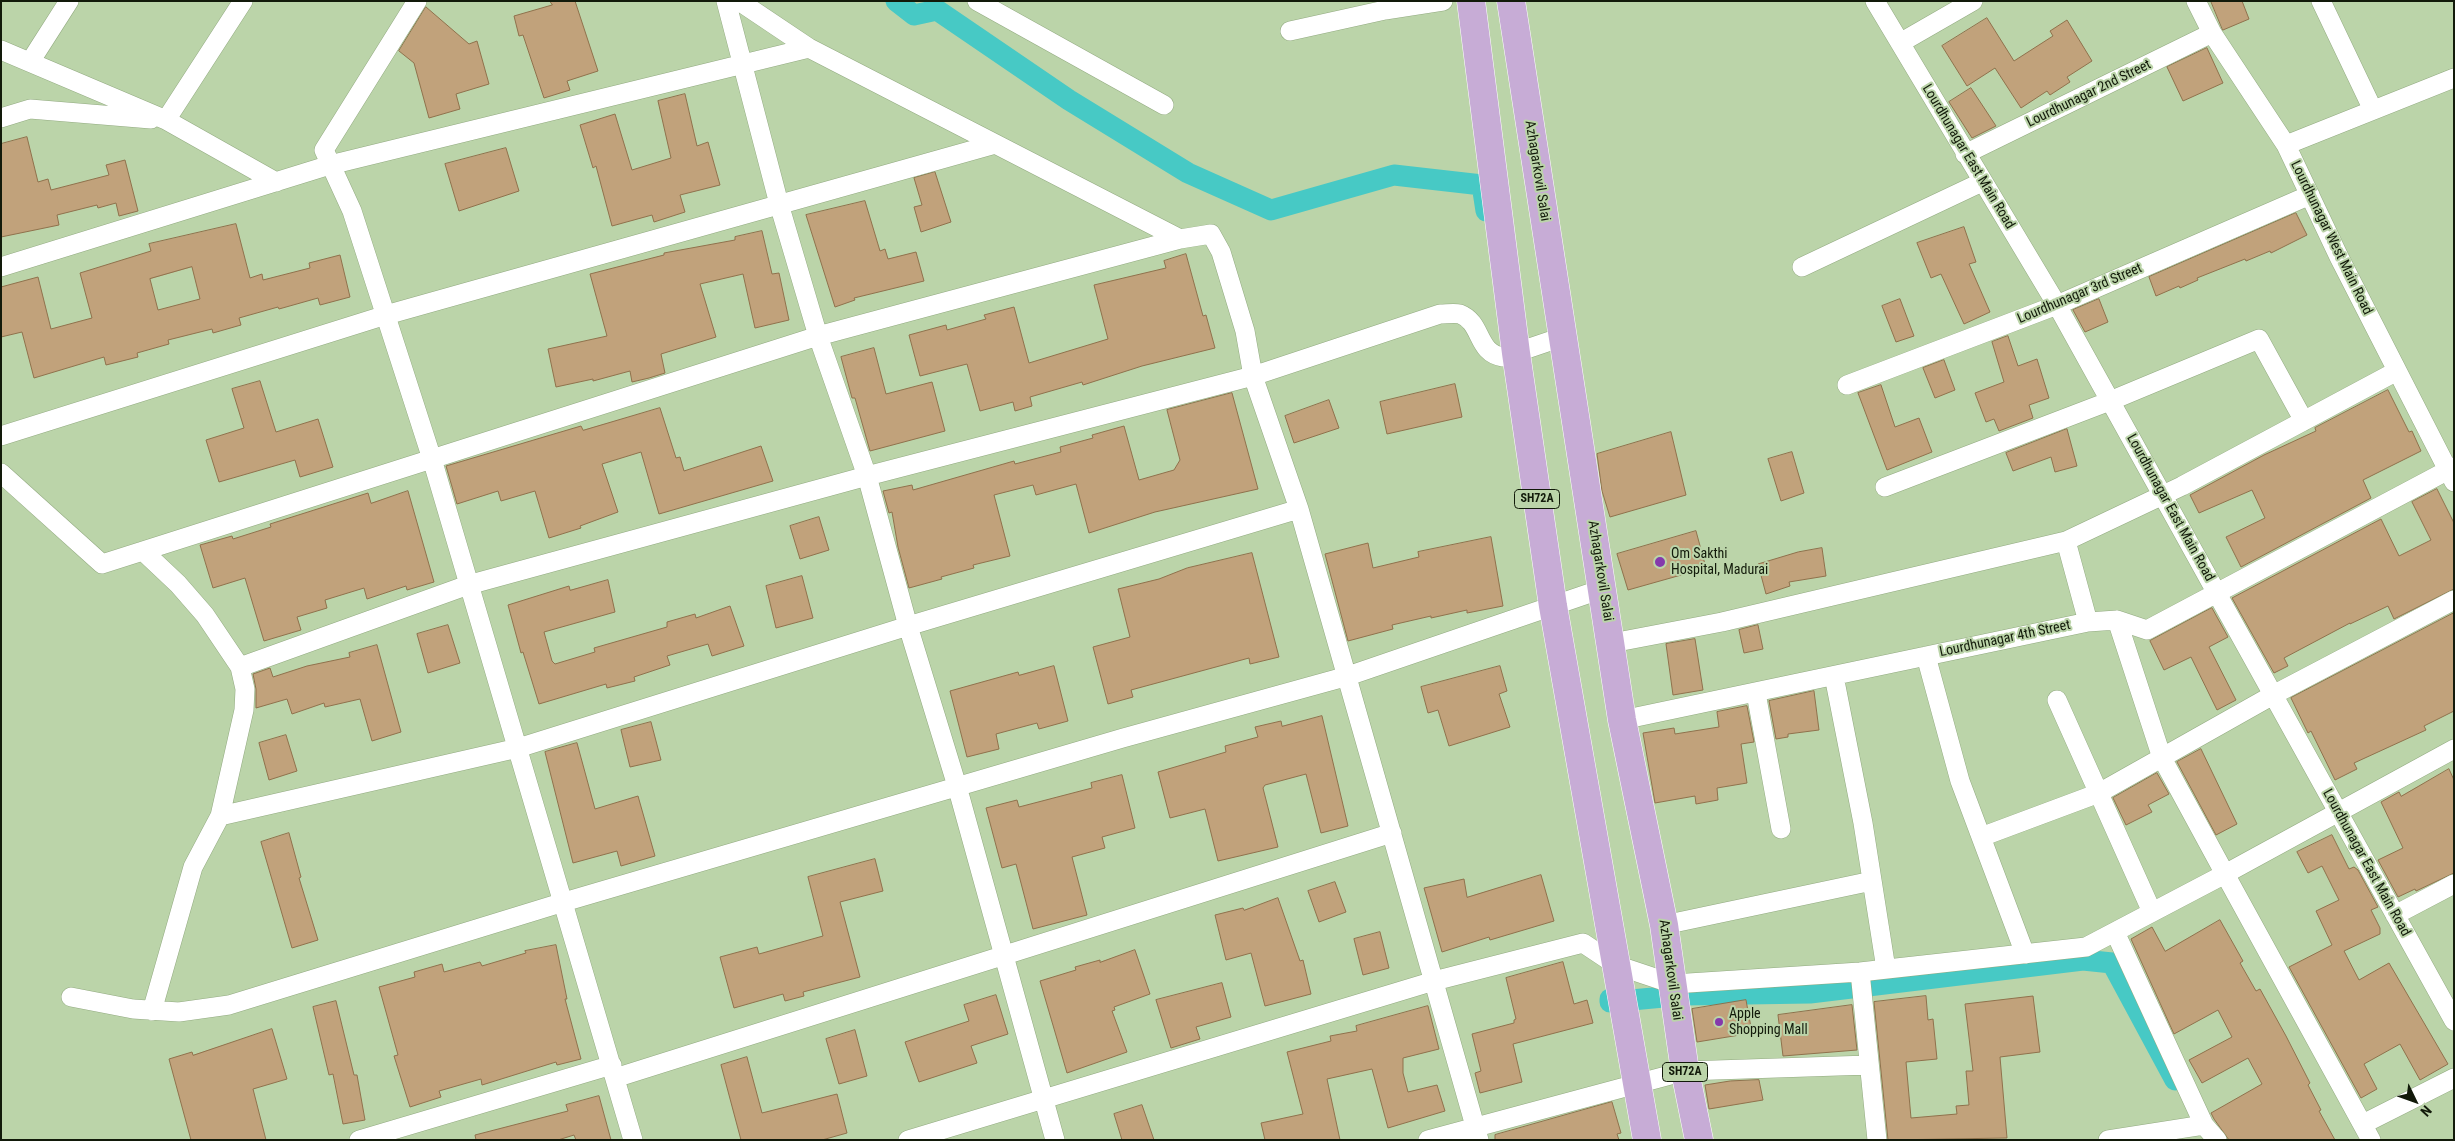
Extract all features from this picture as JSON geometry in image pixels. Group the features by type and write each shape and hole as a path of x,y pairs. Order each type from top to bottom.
{"main road":[{"name":"SH72A","path":"1471,1 1487,124 1509,355 1548,608 1647,1140"},
{"name":"Azhagarkovil Salai","path":"1511,1 1562,337 1612,643 1622,720 1664,925 1684,1071 1699,1140"},
{"path":"1487,124 1529,122"}],"street":[{"path":"30,62 69,1"},
{"path":"166,120 243,1"},
{"path":"417,1 324,150 352,211 432,459 633,1140"},
{"path":"726,1 779,204 818,336 868,476 908,626 958,786 1043,1099 1056,1140"},
{"path":"739,1 809,48 1180,239"},
{"path":"977,1 1164,105"},
{"path":"1290,31 1385,10 1443,1"},
{"name":"Lourdhunagar East Main Road","path":"1876,1 1965,154 2057,305 2454,1021"},
{"path":"1900,43 1973,1"},
{"name":"Lourdhunagar West Main Road","path":"2196,1 2212,33 2286,145 2397,371 2452,473"},
{"path":"2321,1 2373,110"},
{"name":"Lourdhunagar 2nd Street","path":"1965,154 2212,33"},
{"path":"1,267 330,165 809,48"},
{"path":"1,50 166,120 276,182"},
{"path":"2286,145 2454,78"},
{"path":"1,118 30,109 166,120"},
{"path":"1,436 386,315 995,144"},
{"path":"1802,267 1982,182"},
{"name":"Lourdhunagar 3rd Street","path":"1847,385 2057,305 2310,195"},
{"path":"1,473 102,564 818,336 1180,239 1211,234 1221,252 1244,331 1253,376 1299,509 1477,1133"},
{"path":"240,667 468,585 868,476 1253,376 1440,314 1460,314 1472,324 1486,350 1493,356 1509,355 1562,337"},
{"path":"1885,486 2110,401 2259,339 2304,421"},
{"path":"1612,643 1722,622 2066,541 2163,496 2397,371"},
{"path":"2088,622 2117,620 2147,630 2452,473"},
{"path":"220,816 518,748 908,626 1299,509"},
{"name":"Lourdhunagar 4th Street","path":"1622,720 2088,622 2066,541"},
{"path":"143,551 178,584 205,615 240,667 245,689 244,710 220,816 193,867 152,1010"},
{"path":"71,997 133,1009 179,1012 229,1005 564,902 958,786 1122,738 1348,676 1602,589"},
{"path":"1981,837 2099,793 2273,695 2454,600"},
{"path":"2117,620 2162,758 2367,1132 2454,1078"},
{"path":"1926,656 1960,781 2026,954"},
{"path":"1834,676 1872,881 1886,969"},
{"path":"1756,693 1781,829"},
{"path":"2057,700 2152,912"},
{"path":"908,1140 1434,981 1582,943 1615,965 1674,993 1861,981 1886,969 2086,947 2225,874 2454,749"},
{"path":"359,1140 614,1072 1004,955 1392,833"},
{"path":"1664,925 1872,881"},
{"path":"2395,915 2454,884"},
{"path":"2115,932 2200,1126 2217,1140"},
{"path":"1861,981 1877,1140"},
{"path":"1428,1140 1477,1133 1684,1071 1869,1064"},
{"path":"2108,1140 2200,1126"}],"building":[{"path":"550,1 575,1 598,71 567,81 570,90 544,98 523,35 519,36 514,16 552,5"},
{"path":"2211,1 2242,1 2249,19 2223,30"},
{"path":"426,7 469,44 477,41 489,84 456,94 460,109 429,118 414,63 399,51"},
{"path":"1987,18 2014,61 2053,36 2050,31 2067,20 2092,61 2067,77 2070,82 2050,95 2047,91 2021,108 1995,68 1967,86 1942,46"},
{"path":"2207,48 2223,83 2183,101 2167,67"},
{"path":"1971,88 1996,126 1972,138 1949,102"},
{"path":"685,94 697,146 708,142 720,185 680,195 685,212 654,222 652,215 612,226 596,166 593,168 580,125 615,114 632,170 671,158 658,101"},
{"path":"27,137 38,182 48,179 51,190 109,175 106,165 125,160 138,211 119,216 116,203 98,208 97,205 57,215 59,225 1,237 1,144"},
{"path":"506,148 519,191 459,211 445,164"},
{"path":"935,172 951,222 921,232 914,207 922,205 914,178"},
{"path":"865,201 880,251 885,249 888,259 916,252 924,281 854,298 855,300 835,307 806,215"},
{"path":"2296,213 2307,235 2271,253 2270,251 2246,261 2245,259 2197,278 2198,280 2180,288 2179,286 2156,296 2149,277"},
{"path":"236,224 250,278 262,274 263,280 310,268 309,263 340,255 350,297 320,305 318,298 279,309 278,307 239,318 241,325 213,333 212,329 168,340 169,344 137,353 138,357 106,365 104,357 34,378 22,332 1,337 1,287 38,277 51,329 92,318 80,273 151,251 149,244","holes":["192,267 200,299 158,310 150,279"]},
{"path":"1964,227 1976,262 1969,264 1990,312 1964,324 1941,274 1931,278 1917,243"},
{"path":"762,231 772,274 779,273 789,320 755,328 743,274 700,284 716,337 661,354 665,373 649,378 632,382 630,371 593,381 593,379 556,387 548,349 607,336 590,274 664,255 664,253 735,240 735,237"},
{"path":"1186,254 1203,316 1206,315 1215,348 1142,366 1083,385 1082,382 1030,397 1032,406 1015,411 1013,402 980,411 967,364 920,376 909,335 946,325 947,330 986,319 984,315 1014,307 1029,363 1108,339 1094,285 1166,268 1164,261"},
{"path":"1900,299 1914,336 1896,342 1882,306"},
{"path":"2099,299 2108,322 2085,332 2073,310"},
{"path":"2008,336 2018,366 2037,359 2049,398 2029,405 2033,418 1999,431 1994,419 1986,422 1975,393 2004,382 1992,342"},
{"path":"874,348 886,394 932,382 945,431 870,451 855,398 852,398 841,357"},
{"path":"1944,360 1955,390 1935,398 1923,368"},
{"path":"260,381 276,432 318,419 333,467 300,477 295,460 219,482 206,440 244,428 232,389"},
{"path":"1455,384 1462,417 1387,434 1380,402"},
{"path":"1881,385 1895,427 1919,418 1932,452 1887,470 1858,393"},
{"path":"2388,390 2409,432 2412,431 2421,451 2363,480 2371,498 2241,567 2226,537 2265,518 2252,490 2199,513 2190,495 2264,455 2316,431 2315,428"},
{"path":"1232,393 1258,489 1155,512 1089,533 1076,484 1036,495 1033,485 994,495 1010,556 973,565 974,568 909,588 898,547 892,512 889,513 883,491 912,485 913,490 1014,461 1015,464 1061,452 1060,447 1093,438 1092,435 1124,426 1139,480 1174,470 1180,460 1167,410"},
{"path":"1329,400 1339,428 1294,443 1285,416"},
{"path":"660,408 676,458 680,457 684,471 761,446 773,481 659,514 641,452 602,464 618,512 580,526 581,528 549,538 535,491 501,501 498,491 457,504 446,466 581,426 583,430"},
{"path":"2067,429 2077,466 2055,472 2051,457 2013,471 2006,453"},
{"path":"1671,432 1686,495 1610,517 1602,491 1597,454"},
{"path":"1792,452 1804,493 1781,501 1768,459"},
{"path":"2437,489 2454,523 2454,589 2394,619 2388,606 2350,623 2284,658 2288,666 2274,673 2232,598 2381,519 2399,556 2431,540 2412,502"},
{"path":"408,491 434,582 407,590 406,586 367,599 364,588 325,600 327,608 297,617 301,630 264,641 245,578 213,588 200,545 232,536 233,539 271,527 270,524 368,493 371,503"},
{"path":"819,517 829,550 800,559 790,526"},
{"path":"1696,531 1706,568 1628,590 1617,554"},
{"path":"1491,537 1503,606 1467,613 1467,610 1431,618 1431,616 1392,625 1393,629 1348,641 1325,554 1368,543 1373,568 1419,557 1418,552"},
{"path":"1822,548 1826,576 1789,582 1790,586 1766,594 1758,564 1798,552"},
{"path":"1252,553 1279,657 1250,664 1249,658 1131,690 1133,697 1108,704 1093,647 1130,637 1118,589 1159,579 1187,568"},
{"path":"802,576 813,618 776,628 766,586"},
{"path":"608,580 615,612 544,632 552,661 555,664 595,652 594,648 667,627 667,622 695,614 696,618 730,606 744,646 712,656 708,644 667,656 670,665 634,677 635,681 607,688 606,684 539,704 523,652 521,653 508,605 569,586 570,590"},
{"path":"2212,608 2228,637 2209,647 2236,700 2217,710 2191,657 2164,670 2150,641"},
{"path":"2454,613 2454,711 2424,726 2426,730 2354,763 2357,769 2335,780 2311,731 2308,733 2291,698"},
{"path":"448,625 460,663 428,673 417,634"},
{"path":"1758,625 1763,649 1744,653 1739,630"},
{"path":"1695,639 1703,690 1673,695 1666,644"},
{"path":"377,645 401,732 372,741 360,699 325,707 324,703 292,714 287,699 256,708 256,689 253,674 270,668 273,677 307,666 350,657 349,653"},
{"path":"1054,666 1068,721 1039,729 1037,723 996,734 999,749 967,757 950,691 1018,672 1019,675"},
{"path":"1500,666 1507,691 1499,694 1510,727 1449,746 1438,710 1428,713 1421,687"},
{"path":"1814,691 1819,730 1788,734 1788,737 1776,739 1769,701"},
{"path":"1747,706 1754,742 1741,744 1747,783 1717,788 1718,800 1696,804 1695,796 1655,803 1643,733 1674,728 1675,734 1719,727 1717,712"},
{"path":"1322,716 1348,826 1321,833 1306,774 1265,785 1263,788 1278,847 1218,861 1205,809 1170,818 1158,772 1226,752 1225,746 1258,737 1255,727 1281,721 1282,726"},
{"path":"651,722 661,760 630,767 621,730"},
{"path":"286,735 297,771 269,780 259,743"},
{"path":"577,743 595,809 638,796 655,856 621,866 617,851 573,863 545,752"},
{"path":"2201,749 2237,824 2216,835 2177,762"},
{"path":"2449,769 2454,780 2454,873 2416,891 2415,889 2398,897 2378,860 2403,848 2381,802 2399,792 2401,796"},
{"path":"2157,773 2169,794 2148,805 2152,812 2126,825 2113,798"},
{"path":"1122,775 1135,828 1102,837 1105,848 1072,857 1087,915 1033,929 1016,864 1002,868 986,808 1017,800 1019,807 1092,788 1091,783"},
{"path":"289,833 301,877 299,878 318,940 292,948 261,842"},
{"path":"2332,835 2349,869 2354,867 2358,870 2378,907 2371,910 2380,928 2380,934 2344,951 2359,980 2389,963 2448,1064 2420,1080 2400,1044 2364,1064 2377,1089 2361,1098 2289,967 2332,945 2316,911 2339,900 2322,866 2308,873 2297,852"},
{"path":"875,859 883,891 840,902 860,977 803,992 804,996 785,1001 783,994 734,1008 720,957 757,947 759,954 823,936 808,877"},
{"path":"1541,875 1554,921 1490,940 1489,937 1442,952 1424,888 1464,879 1467,897"},
{"path":"1335,882 1346,912 1319,922 1308,891"},
{"path":"1278,898 1300,961 1303,960 1311,994 1265,1006 1251,953 1226,960 1215,915 1243,908 1244,910"},
{"path":"2220,920 2243,961 2240,963 2256,991 2260,989 2286,1036 2310,1083 2308,1085 2321,1110 2319,1111 2335,1140 2229,1140 2214,1119 2211,1113 2262,1084 2248,1058 2202,1083 2189,1060 2232,1037 2218,1010 2174,1034 2131,939 2152,927 2165,951"},
{"path":"1380,932 1389,968 1363,975 1354,939"},
{"path":"556,945 567,999 565,999 581,1059 557,1065 556,1062 482,1085 481,1079 439,1091 441,1097 410,1107 394,1056 398,1055 379,987 415,977 414,972 442,964 444,972 480,962 482,966 526,953 525,951"},
{"path":"1135,950 1150,994 1114,1007 1115,1010 1112,1011 1127,1052 1067,1073 1040,981 1076,970 1075,967 1100,960 1100,962"},
{"path":"1563,962 1574,1004 1587,1000 1593,1023 1513,1044 1522,1082 1480,1093 1475,1073 1481,1071 1472,1034 1514,1023 1516,1019 1506,978"},
{"path":"1222,983 1231,1017 1196,1027 1200,1039 1171,1048 1156,1000"},
{"path":"996,995 1008,1034 971,1046 977,1063 919,1082 905,1042 969,1021 964,1005"},
{"path":"1926,996 1928,1020 1933,1019 1937,1059 1906,1062 1911,1118 1957,1114 1956,1106 1969,1105 1966,1071 1973,1071 1965,1004 2033,996 2040,1052 2000,1057 2007,1138 1888,1140 1874,1002"},
{"name":"Apple Shopping Mall","path":"1746,1000 1752,1033 1697,1042 1692,1009"},
{"path":"336,1001 354,1075 357,1075 365,1120 343,1124 333,1074 329,1075 313,1007"},
{"path":"1852,1005 1857,1050 1783,1056 1778,1015"},
{"path":"1428,1006 1439,1049 1403,1058 1403,1073 1408,1092 1437,1085 1445,1111 1388,1128 1372,1069 1327,1079 1340,1140 1265,1140 1261,1123 1303,1114 1287,1052 1331,1041 1330,1036 1357,1031 1356,1026"},
{"path":"272,1029 287,1079 253,1089 266,1140 191,1140 169,1059 192,1052 193,1055"},
{"path":"855,1030 867,1076 839,1084 826,1039"},
{"path":"747,1057 762,1113 837,1094 847,1133 822,1140 741,1140 721,1065"},
{"path":"1759,1080 1763,1100 1709,1109 1705,1085 1730,1081"},
{"path":"599,1096 611,1140 576,1140 574,1135 558,1140 476,1140 475,1135 568,1111 566,1105"},
{"path":"1612,1102 1621,1133 1617,1134 1619,1140 1495,1140 1495,1135"},
{"path":"1142,1105 1154,1140 1122,1140 1114,1114"}],"waterway":[{"path":"896,1 914,15 937,10 1069,100 1188,173 1271,210 1394,175 1482,185 1486,211"},
{"path":"1610,999 1610,1002 1685,995 1810,993 2083,960 2112,963 2175,1080"}],"place":[{"name":"Om Sakthi Hospital, Madurai","path":"1660,562"},
{"name":"Apple Shopping Mall","path":"1719,1022"}]}
